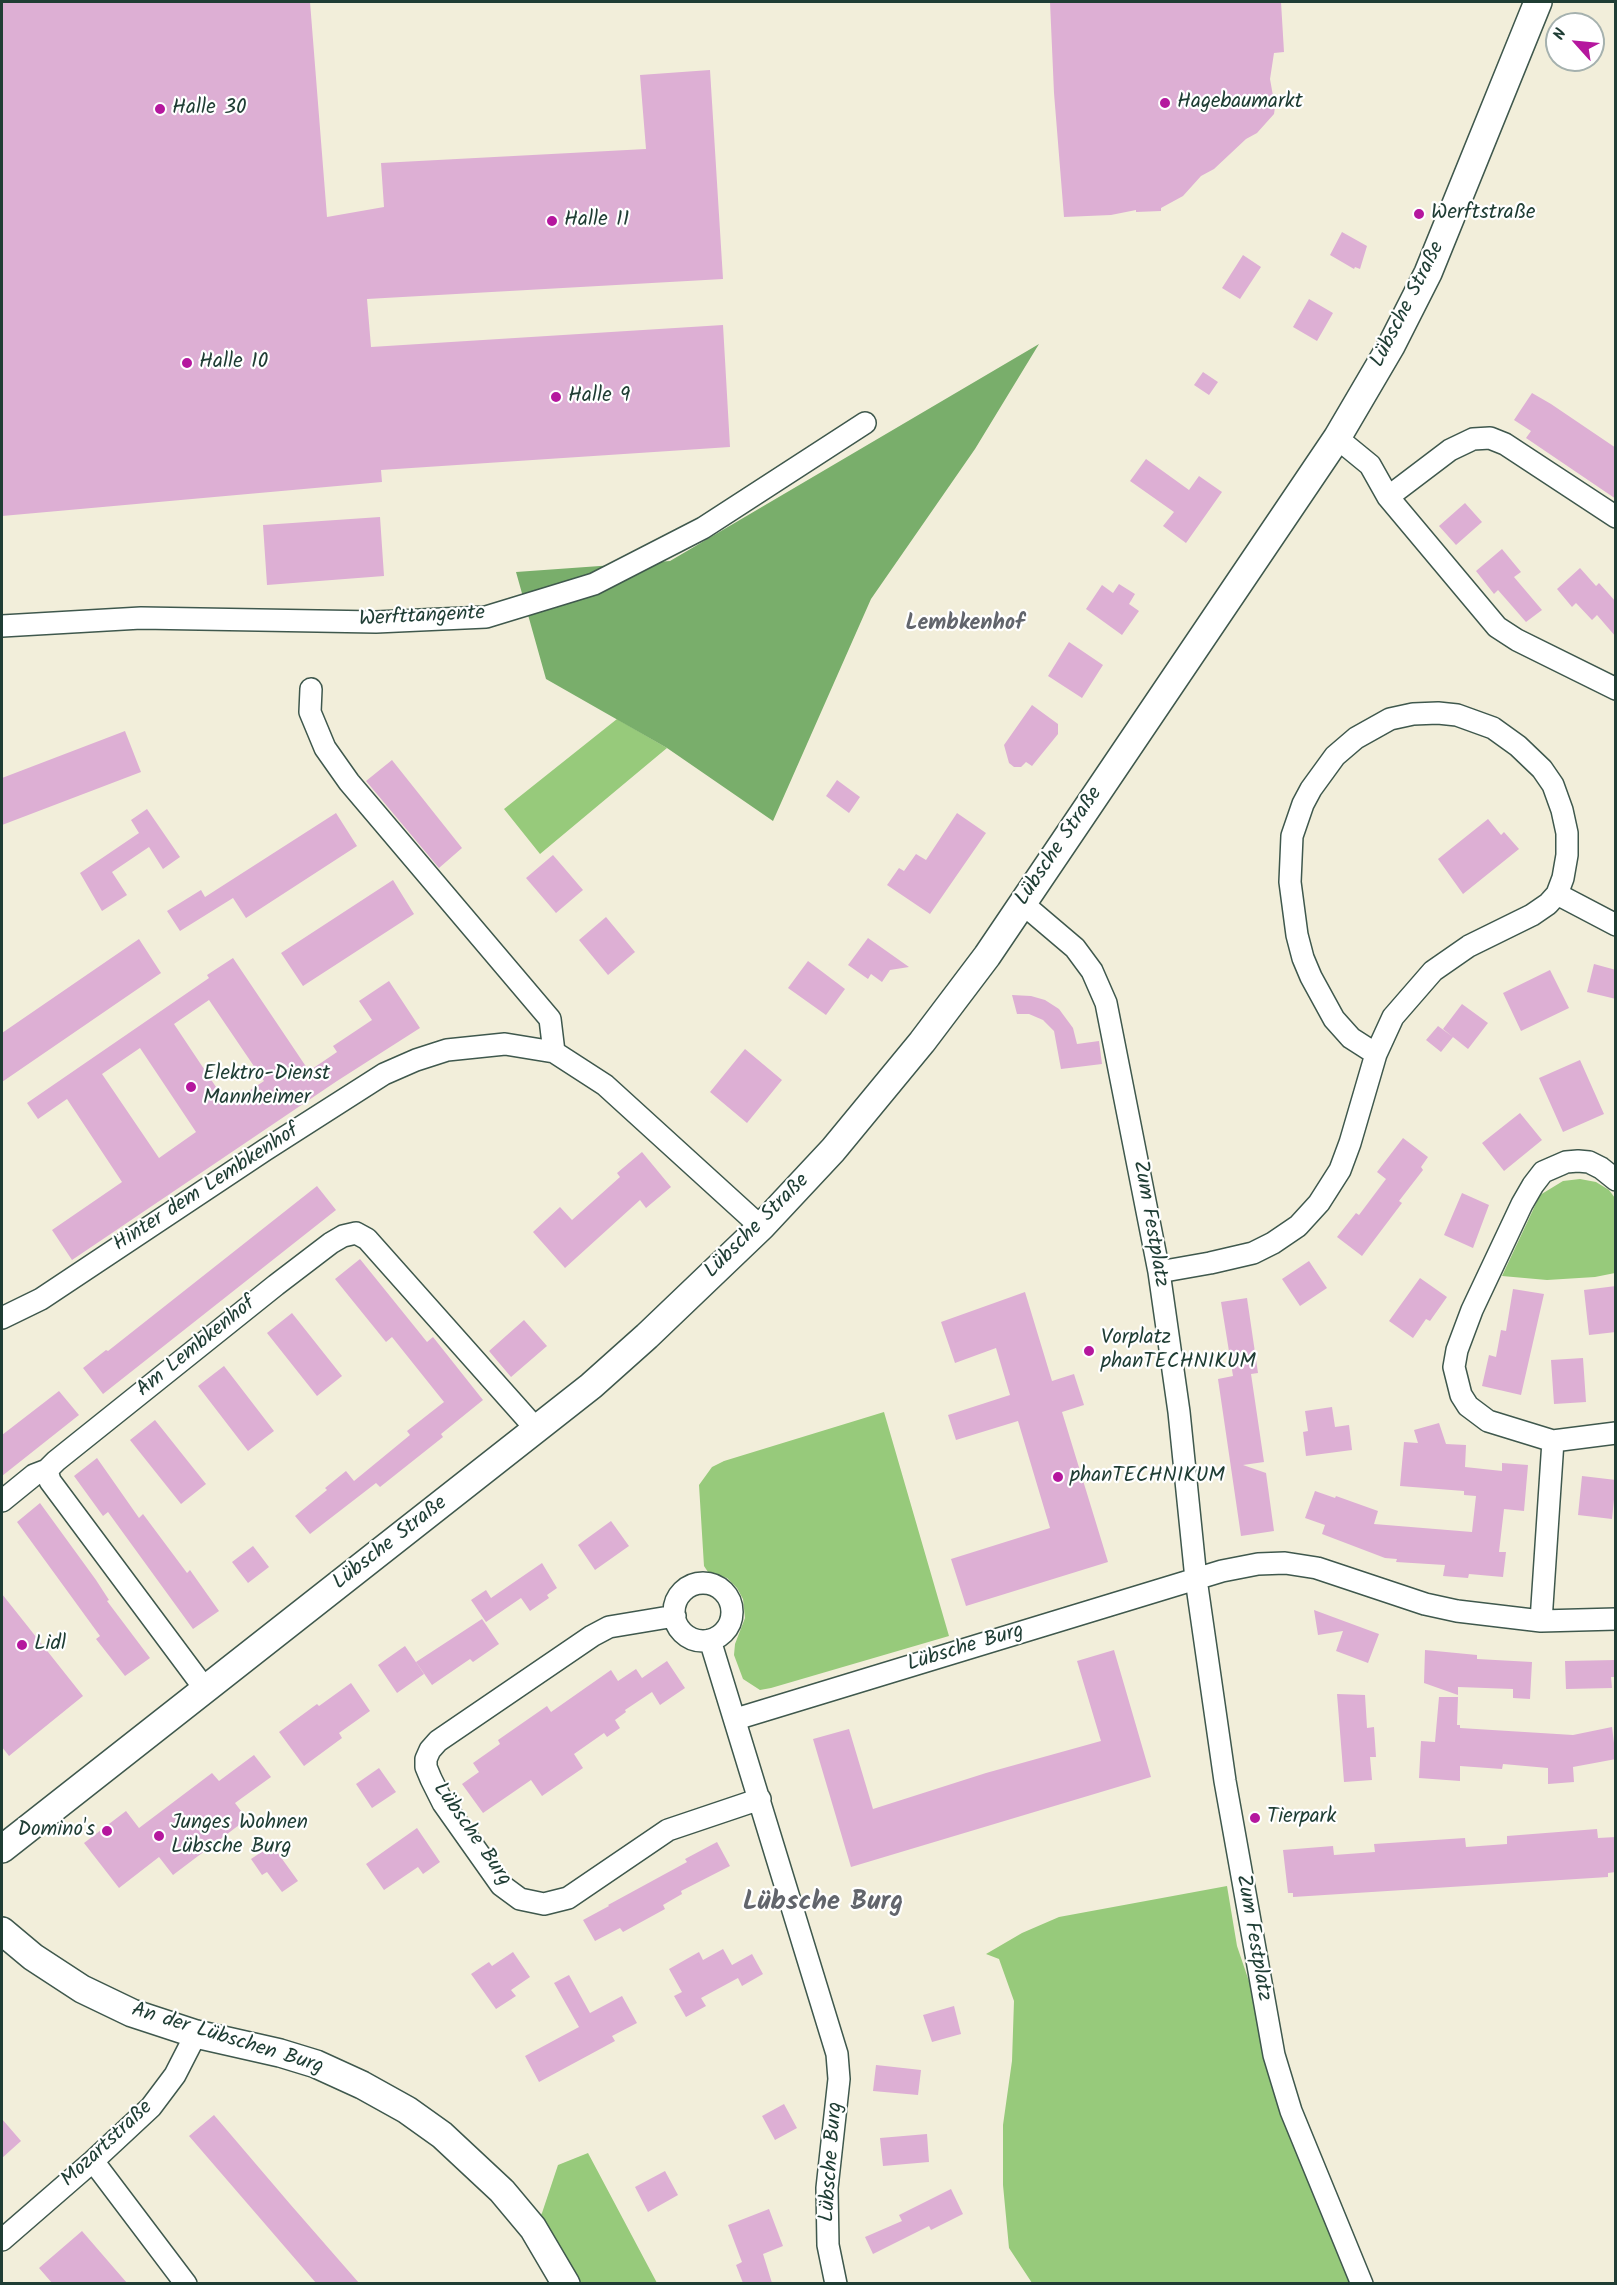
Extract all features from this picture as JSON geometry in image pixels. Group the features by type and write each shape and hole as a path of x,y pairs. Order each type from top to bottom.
{"street":[{"name":"Lübsche Straße","path":"2,1849 591,1386 761,1227 833,1150 922,1042 1022,903 1337,438 1391,346 1428,273 1538,2"},
{"name":"Werfttangente","path":"2,626 141,618 376,622 486,617 594,584 703,528 865,423"},
{"path":"1337,438 1370,465 1388,497 1497,627 1517,640 1616,689"},
{"path":"1388,497 1450,450 1473,440 1490,438 1505,444 1616,517"},
{"path":"310,689 310,712 325,748 349,782 550,1019 554,1052"},
{"path":"1159,1272 1253,1253 1298,1226 1320,1203 1340,1170 1376,1054 1393,1017 1433,971 1469,946 1532,915 1548,904 1557,894 1563,878 1567,855 1567,833 1553,785 1542,769 1518,746 1493,728 1457,715 1413,714 1390,719 1356,738 1324,770 1302,804 1292,836 1290,882 1297,935 1311,977 1334,1019 1351,1038 1376,1054"},
{"path":"1557,894 1616,925"},
{"name":"Zum Festplatz","path":"1022,903 1075,948 1092,971 1107,1003 1159,1272 1179,1412 1196,1579 1225,1780 1274,2055 1291,2111 1362,2283"},
{"name":"Hinter dem Lembkenhof","path":"2,1318 41,1299 384,1074 447,1050 505,1044 554,1052 605,1085 761,1227"},
{"path":"1616,1180 1589,1162 1566,1162 1543,1172 1522,1204 1472,1310 1457,1350 1454,1367 1461,1395 1474,1413 1488,1421 1553,1441 1616,1433"},
{"name":"Am Lembkenhof","path":"47,1470 276,1285 343,1236 356,1233 367,1239 537,1430"},
{"path":"1541,1621 1553,1441"},
{"path":"2,1501 34,1475 47,1470 50,1481 206,1689"},
{"path":"1196,1579 1236,1568 1285,1563 1317,1568 1425,1604 1457,1611 1541,1621 1616,1619"},
{"name":"Lübsche Burg","path":"736,1719 1196,1579"},
{"path":"706,1583 723,1590 732,1606 732,1615 726,1631 710,1641 700,1641 685,1635 678,1627 675,1616 678,1599 691,1586 706,1583"},
{"name":"Lübsche Burg","path":"675,1616 609,1627 578,1646 438,1741 430,1749 426,1759 426,1767 431,1779 443,1803 501,1885 520,1899 544,1904 568,1898 668,1830 760,1799"},
{"name":"Lübsche Burg","path":"710,1641 736,1719 837,2054 839,2079 827,2188 828,2246 837,2283"},
{"name":"An der Lübschen Burg","path":"2,1931 33,1957 82,1989 132,2013 196,2034 280,2053 316,2064 362,2085 407,2110 442,2135 502,2191 533,2228 566,2283"},
{"name":"Mozartstraße","path":"2,2240 151,2107 166,2089 196,2034"},
{"path":"93,2161 186,2283"}],"green space":[{"path":"1039,344 975,449 871,599 773,821 667,748 546,679 516,572 670,561"},
{"path":"617,719 667,748 540,854 504,809"},
{"path":"1580,1179 1596,1182 1609,1190 1615,1198 1615,1273 1595,1277 1547,1280 1502,1276 1540,1195 1563,1181"},
{"path":"884,1412 949,1636 760,1690 743,1679 734,1655 735,1644 745,1618 743,1599 737,1588 727,1578 708,1572 704,1566 699,1485 712,1467 724,1461"},
{"path":"1227,1886 1237,1946 1274,2055 1362,2283 1032,2283 1009,2248 1003,2185 1003,2125 1012,2061 1014,2001 999,1959 986,1954 1022,1933 1059,1917"},
{"path":"588,2153 657,2283 566,2283 533,2228 542,2213 558,2165"}],"building":[{"path":"2,2 310,2 327,217 384,207 381,163 646,149 640,75 710,70 723,279 367,299 371,347 723,325 730,447 381,470 382,482 2,516"},
{"name":"Hagebaumarkt","path":"1050,2 1281,2 1284,52 1274,53 1270,79 1274,114 1257,133 1246,139 1214,169 1201,176 1183,196 1161,208 1161,211 1136,212 1136,210 1111,215 1064,217 1054,93"},
{"path":"1342,232 1367,246 1360,269 1355,267 1354,269 1330,255"},
{"path":"1243,255 1261,267 1240,299 1222,288"},
{"path":"1309,299 1333,313 1317,341 1293,327"},
{"path":"1203,372 1218,382 1209,395 1194,385"},
{"path":"1532,393 1616,448 1616,499 1526,438 1531,431 1514,420"},
{"path":"1146,459 1189,490 1199,476 1222,492 1186,543 1163,526 1174,512 1130,481"},
{"path":"1465,503 1482,522 1456,545 1439,526"},
{"path":"380,517 384,576 267,585 263,525"},
{"path":"1502,549 1521,572 1514,577 1542,610 1526,622 1498,590 1494,594 1476,571"},
{"path":"1580,568 1596,586 1599,583 1616,602 1616,637 1597,615 1592,620 1576,603 1572,607 1557,589"},
{"path":"1119,584 1135,594 1129,604 1139,611 1122,635 1086,609 1102,585 1113,593"},
{"path":"1069,642 1103,665 1082,698 1048,676"},
{"path":"1032,705 1058,724 1058,734 1032,766 1026,762 1021,767 1014,767 1009,763 1004,745"},
{"path":"125,731 141,772 2,825 2,778"},
{"path":"392,760 462,848 439,868 366,781"},
{"path":"837,780 860,797 849,813 826,796"},
{"path":"147,809 180,857 163,869 149,847 112,872 127,895 102,911 80,873 139,833 131,820"},
{"path":"336,813 357,846 246,918 233,898 180,931 167,911 201,890 205,897"},
{"path":"957,813 986,833 930,914 887,885 899,868 904,871 916,854 926,860"},
{"path":"1488,819 1501,835 1504,832 1519,849 1463,894 1438,859"},
{"path":"553,855 583,890 556,913 526,878"},
{"path":"393,880 414,914 303,986 281,953"},
{"path":"606,917 635,952 608,975 579,940"},
{"path":"868,938 909,967 890,970 882,982 871,974 868,979 848,965"},
{"path":"139,939 161,973 2,1082 2,1033"},
{"path":"233,958 309,1071 337,1052 333,1046 372,1020 359,1001 389,981 420,1028 337,1081 72,1260 52,1230 122,1182 67,1099 38,1119 27,1103 209,978 207,975","holes":["209,1000 264,1081 228,1105 174,1024","140,1048 196,1132 159,1158 102,1074"]},
{"path":"808,961 845,989 826,1015 788,988"},
{"path":"1594,964 1616,970 1616,999 1587,992"},
{"path":"1550,970 1569,1008 1521,1031 1503,993"},
{"path":"1012,995 1031,996 1045,1000 1059,1009 1073,1028 1077,1044 1099,1041 1102,1064 1061,1069 1054,1031 1043,1020 1029,1014 1017,1014"},
{"path":"1462,1004 1488,1023 1468,1049 1443,1029"},
{"path":"1438,1026 1453,1037 1441,1052 1426,1040"},
{"path":"745,1049 782,1080 747,1123 710,1092"},
{"path":"1580,1060 1604,1114 1563,1132 1539,1078"},
{"path":"1520,1113 1542,1140 1504,1171 1482,1143"},
{"path":"1403,1138 1428,1157 1421,1167 1423,1170 1399,1201 1402,1203 1362,1256 1337,1237 1356,1213 1359,1215 1386,1179 1377,1172"},
{"path":"642,1152 671,1187 646,1208 640,1200 565,1268 533,1232 560,1207 572,1220 620,1177 617,1173"},
{"path":"317,1186 336,1210 103,1394 83,1368 106,1350 108,1351"},
{"path":"1462,1193 1489,1205 1473,1248 1444,1235"},
{"path":"360,1259 427,1342 433,1337 483,1400 441,1434 443,1437 380,1487 376,1483 310,1534 295,1516 346,1471 354,1481 410,1435 407,1431 444,1402 392,1337 386,1342 335,1279"},
{"path":"1309,1261 1327,1288 1300,1306 1282,1279"},
{"path":"1420,1278 1447,1297 1430,1321 1426,1319 1413,1338 1389,1321"},
{"path":"1616,1286 1616,1332 1589,1335 1584,1290"},
{"path":"1513,1289 1544,1294 1521,1395 1482,1386 1489,1355 1496,1357 1501,1330 1506,1331"},
{"name":"phanTECHNIKUM","path":"1025,1292 1052,1381 1074,1374 1084,1405 1062,1412 1108,1562 966,1606 951,1559 1050,1528 1018,1421 956,1440 948,1415 1010,1395 996,1348 955,1363 941,1322"},
{"path":"1247,1298 1258,1373 1251,1374 1264,1462 1243,1465 1266,1473 1274,1531 1241,1536 1218,1379 1233,1376 1221,1302"},
{"path":"292,1313 342,1376 317,1396 267,1333"},
{"path":"524,1320 547,1346 511,1377 489,1351"},
{"path":"1583,1358 1586,1402 1554,1404 1551,1360"},
{"path":"224,1366 274,1431 248,1451 198,1386"},
{"path":"59,1391 79,1415 2,1476 2,1435"},
{"path":"1332,1407 1335,1427 1349,1425 1352,1450 1306,1456 1303,1432 1308,1431 1305,1411"},
{"path":"155,1420 206,1484 181,1504 130,1440"},
{"path":"1439,1423 1446,1444 1466,1445 1465,1467 1502,1471 1502,1463 1528,1465 1524,1511 1504,1509 1499,1552 1506,1552 1503,1577 1469,1574 1468,1578 1443,1576 1445,1565 1396,1562 1397,1559 1385,1558 1322,1534 1325,1525 1305,1518 1315,1491 1378,1511 1374,1524 1472,1532 1476,1496 1464,1495 1464,1491 1400,1486 1404,1442 1418,1443 1414,1430"},
{"path":"97,1458 139,1518 143,1514 187,1573 190,1570 219,1611 193,1629 108,1512 103,1516 74,1476"},
{"path":"1582,1476 1616,1480 1612,1519 1578,1515"},
{"path":"40,1503 96,1580 109,1600 107,1601 150,1658 125,1676 96,1639 100,1636 17,1522"},
{"path":"611,1521 629,1546 595,1570 578,1545"},
{"path":"253,1546 269,1567 248,1583 232,1562"},
{"path":"542,1563 557,1588 547,1595 549,1598 530,1611 521,1598 486,1622 471,1600 486,1590 491,1598"},
{"name":"Lidl","path":"2,1594 83,1696 9,1756 2,1747"},
{"path":"1314,1610 1379,1634 1368,1663 1336,1651 1343,1631 1318,1635"},
{"path":"482,1619 499,1644 473,1662 470,1659 432,1685 416,1662"},
{"path":"405,1646 424,1674 397,1693 378,1665"},
{"path":"1114,1650 1151,1777 851,1867 813,1739 849,1729 873,1809 986,1773 1101,1741 1077,1661"},
{"path":"1425,1650 1477,1655 1477,1659 1532,1662 1530,1699 1513,1698 1513,1689 1458,1687 1458,1695 1424,1683"},
{"path":"1616,1660 1616,1677 1611,1677 1612,1688 1566,1689 1565,1661"},
{"path":"667,1661 685,1688 660,1705 652,1692 625,1710 626,1712 615,1720 620,1728 607,1737 604,1733 574,1754 583,1768 542,1796 531,1780 483,1813 462,1784 479,1772 473,1763 500,1744 498,1740 547,1706 551,1712 611,1670 618,1681 636,1669 642,1678"},
{"path":"351,1683 370,1711 339,1733 342,1738 304,1766 279,1732"},
{"path":"1337,1694 1365,1695 1367,1728 1374,1727 1376,1757 1370,1757 1372,1780 1344,1782"},
{"path":"1439,1697 1458,1697 1457,1725 1460,1725 1460,1728 1573,1735 1612,1727 1616,1759 1573,1767 1574,1782 1548,1784 1548,1768 1503,1764 1502,1769 1460,1766 1460,1781 1419,1778 1421,1741 1435,1742"},
{"name":"Junges Wohnen Lübsche Burg","path":"254,1755 271,1777 235,1803 247,1819 173,1875 159,1857 119,1888 84,1843 126,1811 139,1828 212,1773 219,1781"},
{"path":"379,1768 396,1792 372,1808 356,1784"},
{"path":"417,1828 440,1862 423,1874 418,1867 384,1890 366,1864"},
{"path":"1597,1829 1598,1838 1616,1837 1616,1872 1608,1873 1608,1877 1293,1897 1293,1893 1288,1893 1283,1850 1333,1846 1334,1855 1375,1852 1374,1844 1465,1838 1466,1847 1507,1844 1507,1836"},
{"path":"717,1842 730,1866 681,1891 682,1894 663,1905 665,1909 623,1932 620,1928 595,1941 583,1920 687,1862 685,1859"},
{"path":"272,1845 298,1881 282,1892 267,1872 262,1875 251,1859"},
{"path":"723,1949 732,1965 752,1954 763,1974 742,1986 738,1978 701,1998 706,2006 686,2017 674,1996 682,1992 669,1969 699,1952 703,1960"},
{"path":"513,1952 530,1977 511,1990 516,1996 496,2009 471,1974 489,1962 492,1966"},
{"path":"569,1975 590,2013 622,1996 637,2023 612,2036 615,2041 539,2082 525,2056 579,2027 554,1983"},
{"path":"954,2006 961,2034 932,2042 923,2015"},
{"path":"876,2065 921,2070 918,2095 873,2091"},
{"path":"784,2104 797,2128 775,2140 762,2116"},
{"path":"214,2115 359,2283 316,2283 189,2136"},
{"path":"2,2119 21,2141 2,2158"},
{"path":"927,2134 929,2162 883,2166 880,2138"},
{"path":"665,2171 678,2195 648,2212 635,2187"},
{"path":"951,2189 963,2214 931,2230 929,2226 873,2254 865,2237 902,2221 899,2215"},
{"path":"769,2209 783,2246 763,2254 772,2283 743,2283 736,2265 742,2262 728,2225"},
{"path":"82,2231 127,2283 52,2283 39,2268"}],"place":[{"name":"Hagebaumarkt","path":"1165,103"},
{"name":"Halle 30","path":"160,109"},
{"name":"Werftstraße","path":"1419,214"},
{"name":"Halle 11","path":"552,221"},
{"name":"Halle 10","path":"187,363"},
{"name":"Halle 9","path":"556,397"},
{"name":"Elektro-Dienst Mannheimer","path":"191,1087"},
{"name":"Vorplatz phanTECHNIKUM","path":"1089,1351"},
{"name":"phanTECHNIKUM","path":"1058,1477"},
{"name":"Lidl","path":"22,1645"},
{"name":"Tierpark","path":"1255,1818"},
{"name":"Domino's","path":"107,1831"},
{"name":"Junges Wohnen Lübsche Burg","path":"159,1836"}],"district":[{"name":"Lembkenhof","path":"965,625"},
{"name":"Lübsche Burg","path":"823,1904"}]}
